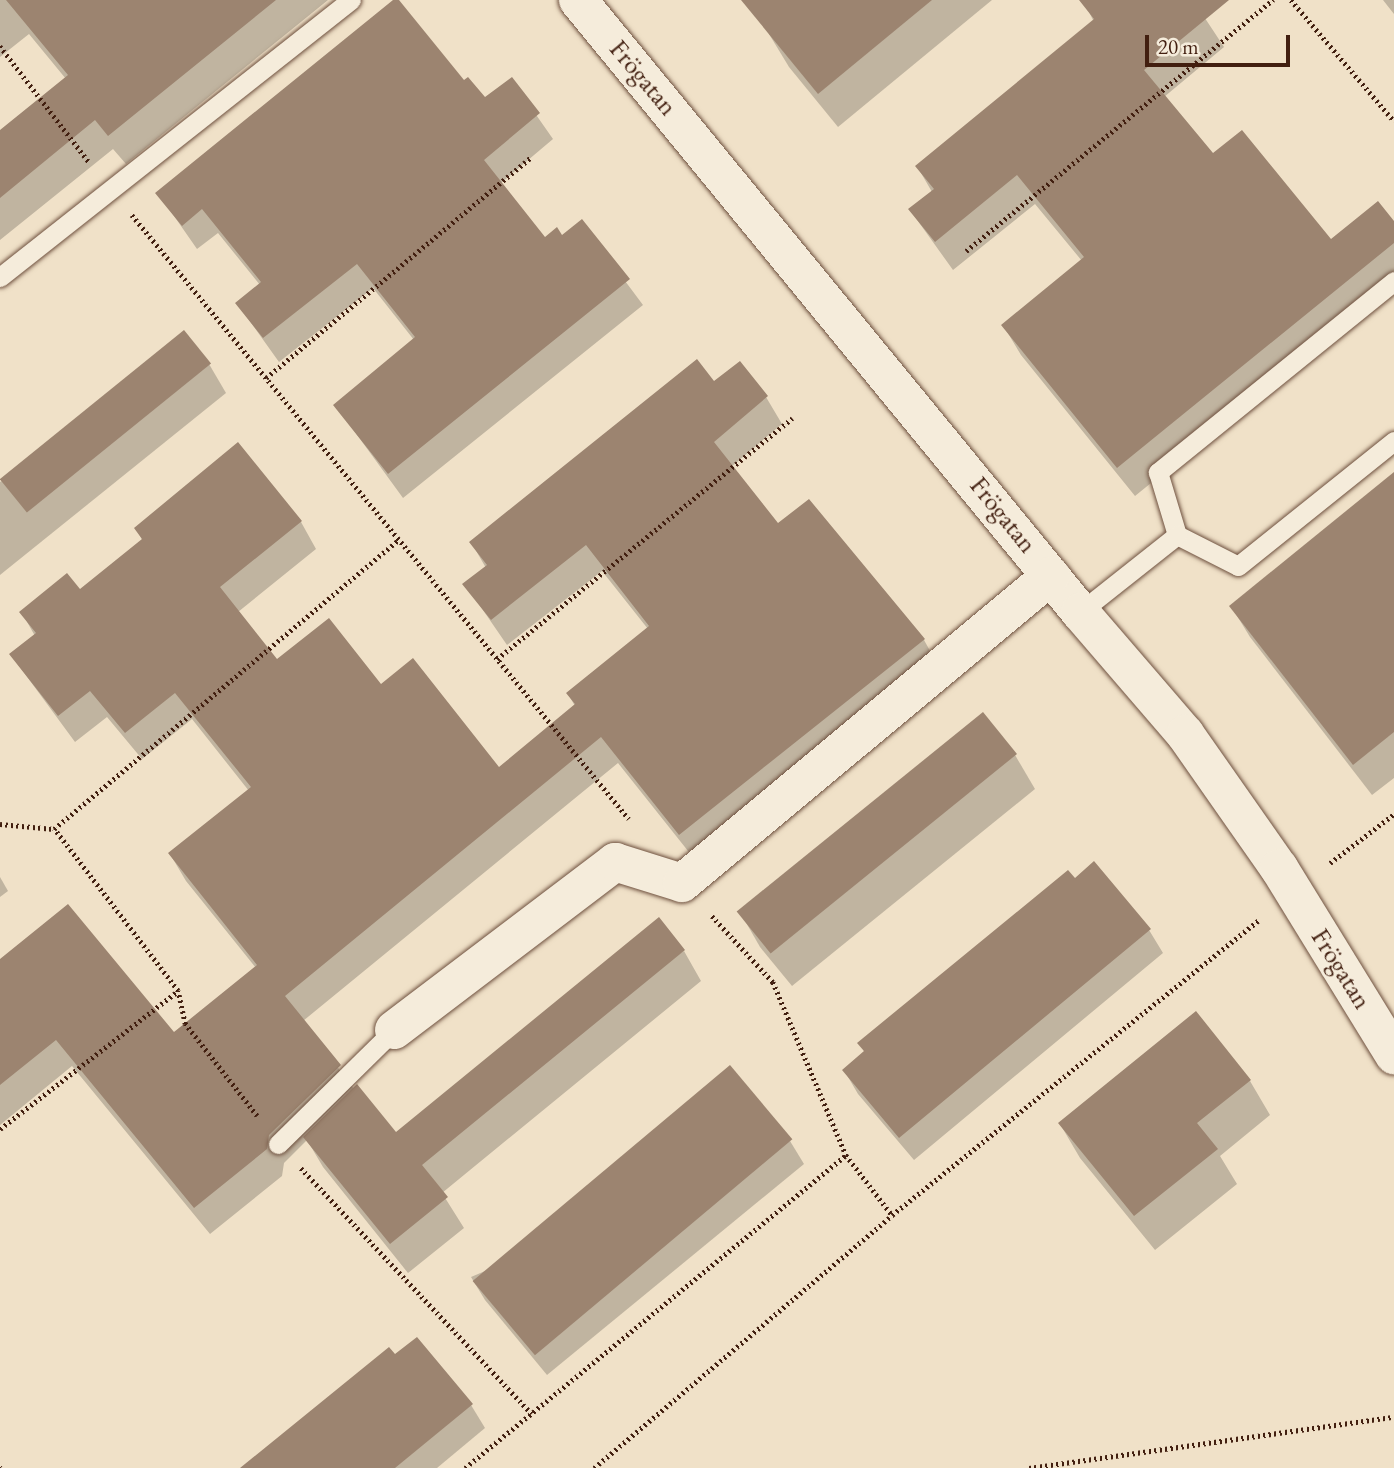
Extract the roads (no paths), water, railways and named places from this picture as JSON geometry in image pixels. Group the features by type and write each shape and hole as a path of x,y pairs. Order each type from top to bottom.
{"street":[{"name":"Frögatan","path":"578,0 1080,612 1185,734 1293,892 1394,1055"},
{"path":"394,1030 615,862 682,883 1051,576"}],"lane":[{"path":"0,277 351,0"},
{"path":"1394,281 1158,472 1177,535 1238,566 1394,441"},
{"path":"1080,612 1177,535"},
{"path":"278,1144 394,1030"}]}
